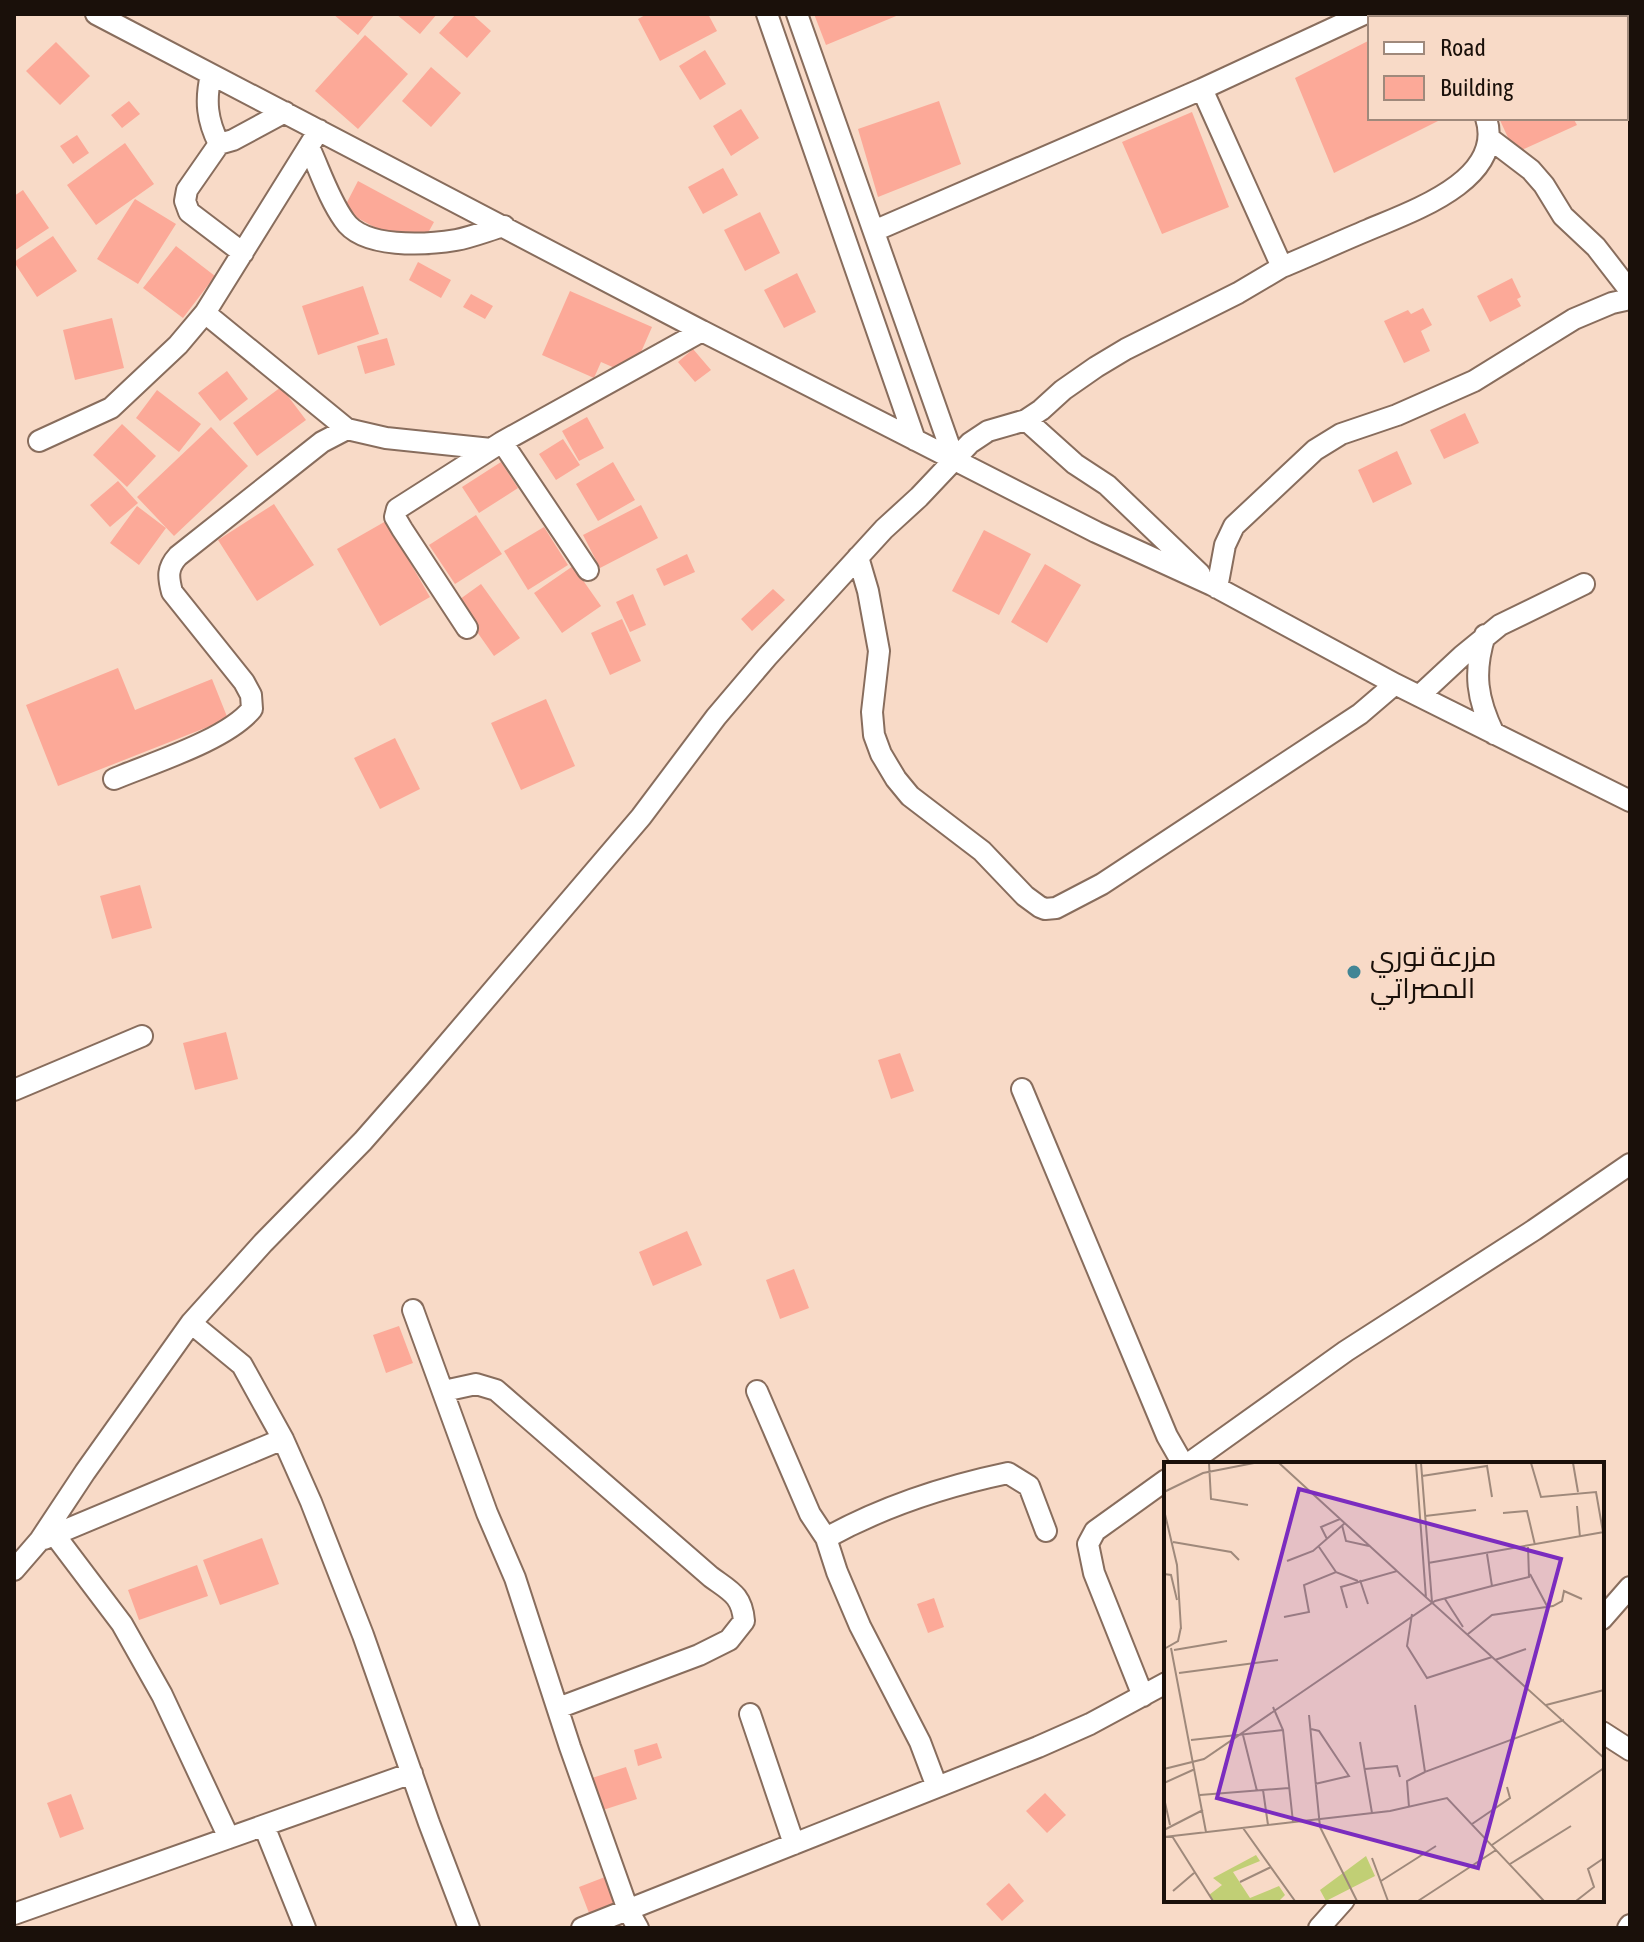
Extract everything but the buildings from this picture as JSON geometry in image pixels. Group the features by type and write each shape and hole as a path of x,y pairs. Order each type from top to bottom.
{"street":[{"path":"96,14 285,112 314,138 504,226 915,440 1096,532 1214,587 1395,684 1630,801"},
{"path":"767,14 915,440"},
{"path":"797,14 954,459"},
{"path":"874,231 1202,89 1364,14"},
{"path":"211,75 206,95 208,116 219,144"},
{"path":"1202,89 1282,267"},
{"path":"243,253 189,212 185,201 187,190 219,144 233,140 285,112"},
{"path":"14,1570 47,1537 85,1472 191,1323 382,1119 581,890 767,657 858,557 954,459 988,431 1026,420 1126,349 1238,293 1282,267 1424,206 1453,189 1469,176 1484,156 1488,128"},
{"path":"1488,128 1531,170 1563,216 1596,247 1630,291"},
{"path":"314,138 345,222 360,235 383,241 444,241 458,240 504,226"},
{"path":"39,441 111,408 147,377 205,313 314,138"},
{"path":"1214,587 1225,545 1234,526 1321,445 1341,434 1397,415 1474,381 1574,319 1630,299"},
{"path":"205,313 347,429 386,438 496,446 588,570"},
{"path":"467,628 395,517 397,509 496,446 702,331"},
{"path":"1026,420 1075,464 1107,485 1214,587"},
{"path":"114,779 223,733 245,719 252,709 251,695 244,682 172,592 169,566 322,442 347,429"},
{"path":"858,557 879,651 872,712 874,735 881,754 910,796 982,851 1025,896 1045,909 1074,901 1102,884 1360,714 1395,684"},
{"path":"1419,696 1485,635 1517,615 1584,584"},
{"path":"1485,635 1478,659 1478,679 1485,717 1494,734"},
{"path":"14,1090 142,1036"},
{"path":"1022,1089 1167,1436 1185,1462"},
{"path":"1189,1462 1357,1343 1534,1230 1630,1164"},
{"path":"413,1310 487,1513 515,1578 633,1919"},
{"path":"191,1323 242,1365 283,1439 363,1635 469,1928"},
{"path":"444,1391 476,1384 496,1390 743,1605 744,1621 729,1640 699,1655 558,1708"},
{"path":"757,1391 810,1514 826,1538 860,1626 920,1742 937,1787"},
{"path":"14,1550 283,1439"},
{"path":"826,1538 877,1514 977,1480 1008,1473 1029,1486 1046,1531"},
{"path":"1143,1696 1094,1573 1088,1544 1095,1531 1164,1481"},
{"path":"47,1537 122,1624 162,1695 229,1838"},
{"path":"1604,1617 1630,1587"},
{"path":"582,1928 633,1919 794,1844 1038,1747 1164,1684"},
{"path":"750,1714 794,1844"},
{"path":"1604,1733 1630,1750"},
{"path":"14,1914 412,1773"},
{"path":"264,1826 305,1928"},
{"path":"1319,1928 1342,1902"}],"place":[{"name":"مزرعة نوري المصراتي","path":"1354,972"}]}
